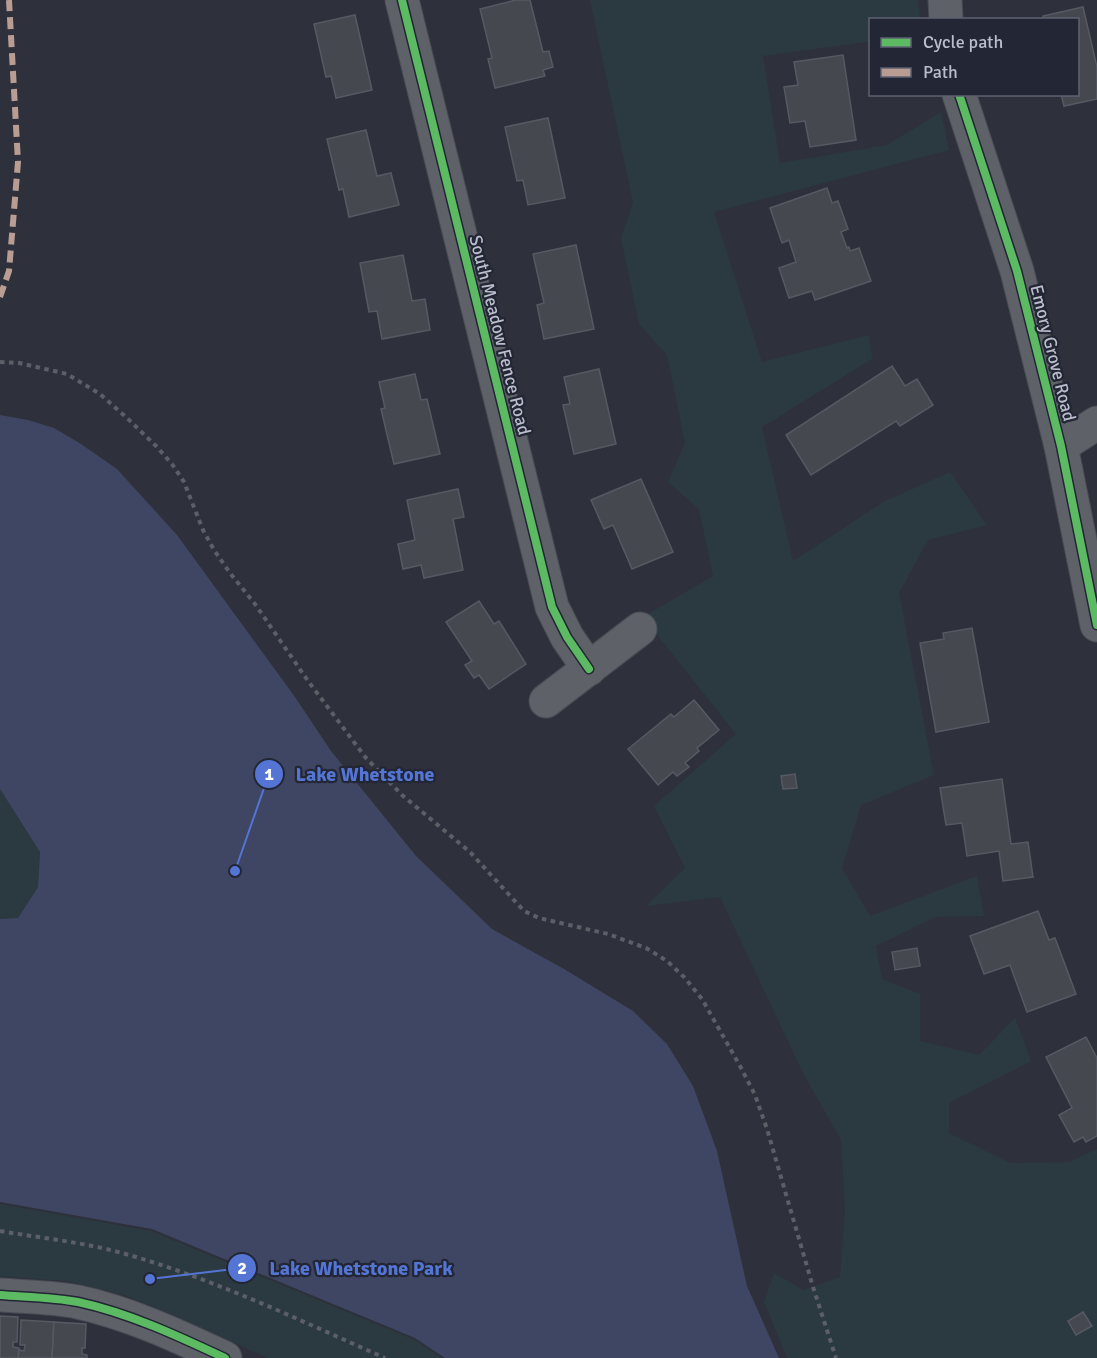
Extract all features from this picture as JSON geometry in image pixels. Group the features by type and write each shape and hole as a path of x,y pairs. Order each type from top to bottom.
{"street":[{"name":"South Meadow Fence Road","path":"402,0 552,607 567,637 589,669"},
{"path":"945,0 946,18"},
{"name":"Emory Grove Road","path":"960,96 1017,271 1061,446 1097,625"},
{"path":"1061,446 1097,423"},
{"path":"546,701 640,629"},
{"path":"0,1294 58,1299 98,1307 142,1322 225,1358"}],"path":[{"path":"0,362 19,363 67,374 100,394 156,446 184,482 203,530 230,573 366,758 402,795 470,852 524,911 539,918 608,934 646,948 667,961 684,977 702,999 755,1095 768,1129 813,1287 836,1358"},
{"path":"0,1231 84,1244 160,1265 261,1304 385,1358"}],"shaded area":[{"path":"590,0 918,0 920,18 869,18 869,43 763,56 780,163 887,145 941,112 949,150 714,212 762,362 869,335 872,359 762,427 793,561 885,501 950,472 987,525 928,540 899,593 934,775 861,805 842,868 870,916 977,876 984,916 935,917 876,946 882,979 920,994 920,1041 979,1055 1015,1018 1031,1061 949,1103 949,1133 1010,1163 1069,1162 1097,1149 1097,1358 787,1358 764,1302 774,1273 803,1290 840,1277 845,1210 841,1140 803,1073 720,897 646,906 685,868 654,806 736,734 643,617 713,576 699,509 668,482 685,443 667,355 639,324 621,238 633,203"},
{"path":"0,789 40,852 38,887 18,918 0,919"},
{"path":"0,1204 151,1231 415,1340 442,1358 268,1358 124,1295 67,1281 0,1276"}],"water":[{"path":"0,415 54,428 117,469 177,535 295,697 331,751 416,856 492,929 633,1011 667,1044 693,1086 717,1151 747,1286 779,1358 445,1358 415,1338 152,1229 0,1202 0,919 18,918 38,887 40,852 0,789"}],"building":[{"path":"516,0 530,0 543,52 549,51 553,67 543,70 545,76 495,88 488,59 492,58 480,9"},
{"path":"1083,7 1097,67 1097,99 1064,106 1062,96 1079,96 1079,18 1044,18 1043,16"},
{"path":"355,15 372,90 336,98 331,76 326,77 314,24"},
{"path":"843,55 856,140 810,147 805,121 790,123 784,87 798,85 794,62"},
{"path":"548,118 565,198 528,205 523,180 517,181 505,127"},
{"path":"366,130 377,176 391,173 399,205 349,217 343,189 339,190 327,139"},
{"path":"827,188 832,203 838,201 848,229 841,232 847,248 849,247 850,251 859,248 871,281 815,300 812,291 789,298 779,268 796,262 789,240 782,243 770,208"},
{"path":"576,245 594,329 544,339 537,305 544,303 533,254"},
{"path":"403,255 412,301 425,299 430,330 382,339 377,311 369,312 360,263"},
{"path":"892,366 905,386 917,379 933,405 900,426 896,421 811,475 786,435"},
{"path":"599,369 616,444 574,454 563,405 570,404 564,377"},
{"path":"415,374 421,400 427,399 440,454 394,464 381,409 385,408 379,382"},
{"path":"641,479 673,552 632,569 613,525 604,529 591,500"},
{"path":"458,489 464,517 453,519 463,570 424,578 421,565 403,569 398,544 415,540 407,500"},
{"path":"479,601 494,624 499,621 526,664 489,689 479,675 474,678 465,665 472,661 446,622"},
{"path":"972,628 989,722 936,732 920,643 944,639 943,633"},
{"path":"694,700 719,730 697,748 699,751 685,763 689,767 677,776 673,772 658,785 628,749 671,714 674,717"},
{"path":"795,774 797,788 783,789 781,776"},
{"path":"1002,779 1011,844 1028,842 1033,877 1003,881 999,851 967,856 962,823 946,825 940,788"},
{"path":"1038,911 1049,940 1055,938 1076,994 1027,1012 1010,965 984,974 970,936"},
{"path":"917,948 920,966 895,970 892,952"},
{"path":"1086,1037 1097,1058 1097,1136 1086,1142 1083,1137 1074,1142 1059,1115 1072,1108 1046,1057"},
{"path":"1083,1312 1092,1326 1076,1335 1068,1321"},
{"path":"0,1316 18,1317 17,1342 13,1342 13,1347 19,1348 18,1358 0,1358"},
{"path":"21,1320 54,1322 52,1358 18,1358 19,1350 24,1351 25,1345 20,1345"},
{"path":"54,1322 86,1324 85,1348 82,1348 82,1354 87,1355 87,1358 52,1358"}],"marked path":[{"path":"0,297 9,271 18,162 9,0"}],"cycle path":[{"path":"402,0 552,607 567,637 589,669"},
{"path":"960,96 1017,271 1061,446 1097,625"},
{"path":"0,1295 59,1299 116,1312 225,1358"}],"place":[{"name":"Lake Whetstone","path":"235,871"},
{"name":"Lake Whetstone Park","path":"150,1279"}]}
